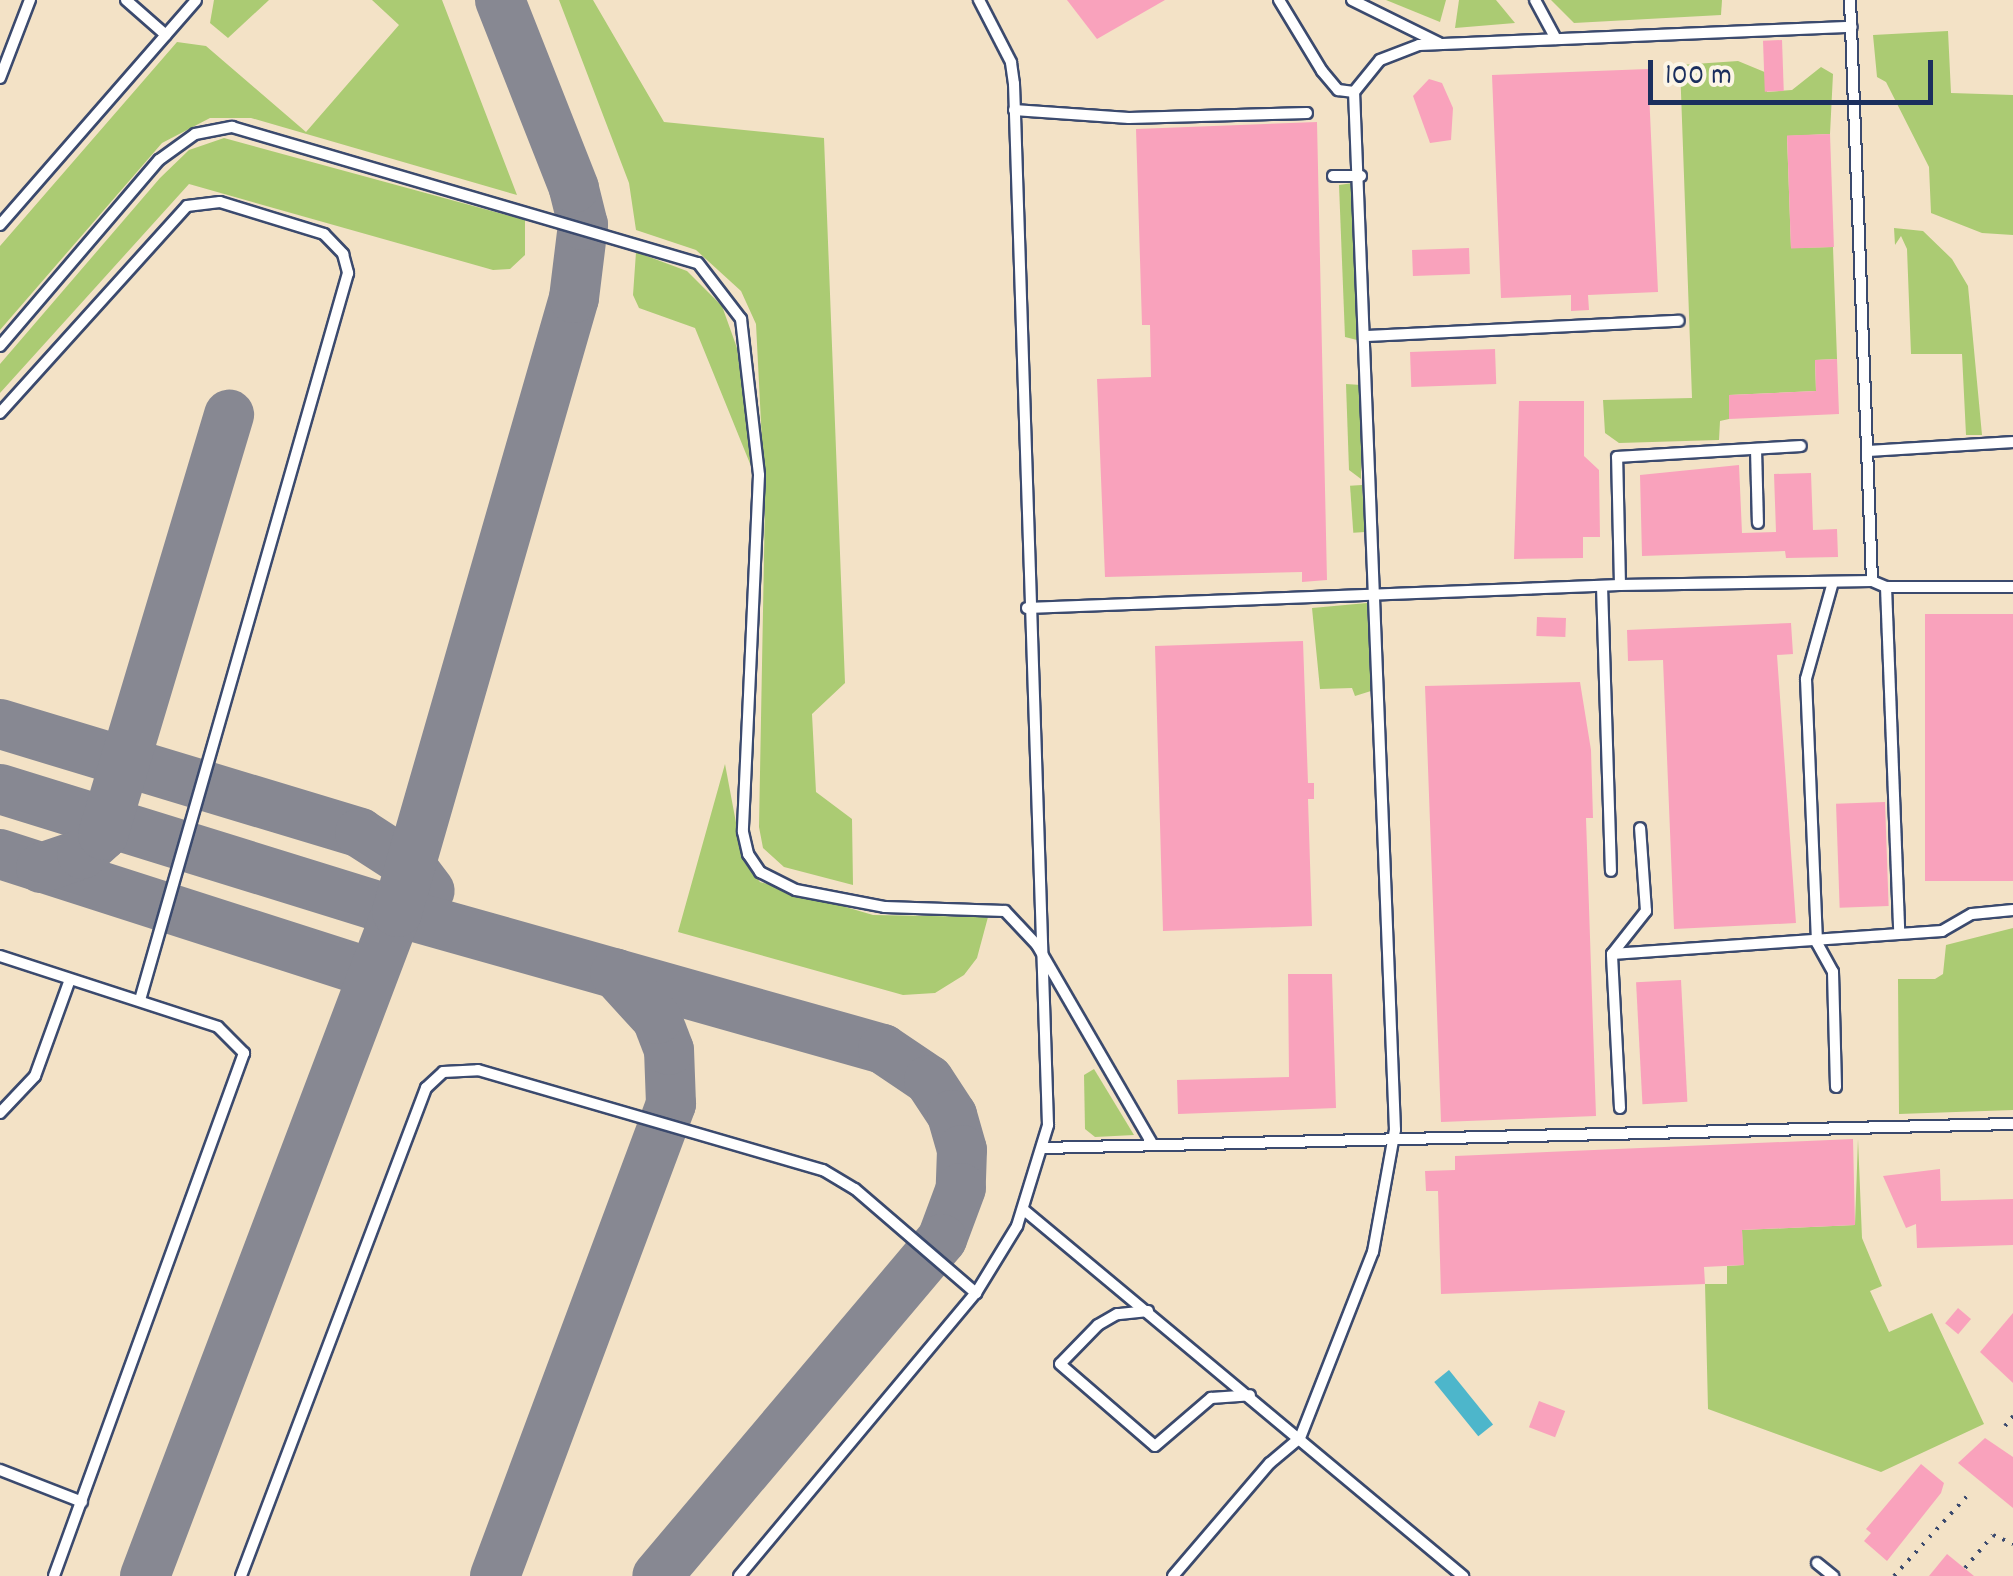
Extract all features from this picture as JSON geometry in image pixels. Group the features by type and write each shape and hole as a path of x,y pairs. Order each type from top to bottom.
{"lane":[{"path":"0,78 30,0"},
{"path":"126,0 166,35"},
{"path":"0,225 196,0"},
{"path":"739,1576 976,1293 1024,1210 1043,1148 1050,1095 1027,608 1014,110 1011,62 980,0"},
{"path":"1279,0 1322,71 1338,90 1354,92"},
{"path":"1352,0 1440,44"},
{"path":"1535,0 1556,39"},
{"path":"1850,0 1872,581"},
{"path":"1174,1576 1270,1463 1300,1438 1373,1252 1394,1144 1378,594 1354,92 1380,60 1440,44 1852,27"},
{"path":"1014,110 1129,118 1307,113"},
{"path":"0,346 159,160 211,130 250,130 690,258 735,305 749,373 759,504 743,832 748,854 760,872 796,890 885,908 992,906 1005,910 1042,955 1152,1143"},
{"path":"1333,176 1361,176"},
{"path":"0,413 186,206 220,202 324,234 343,254 348,273 140,1000"},
{"path":"1368,336 1679,321"},
{"path":"1868,451 2013,442"},
{"path":"1620,585 1617,456 1802,446"},
{"path":"1756,449 1758,523"},
{"path":"1027,608 1620,585 1872,581 1886,587 2013,587"},
{"path":"1833,582 1806,679 1817,943 1832,972 1836,1087"},
{"path":"1602,586 1612,872"},
{"path":"1886,587 1900,932"},
{"path":"1620,1108 1612,954 1646,911 1640,828"},
{"path":"1612,954 1817,943 1855,933 1942,931 1972,914 2013,910"},
{"path":"0,956 232,1034 241,1043 244,1067 54,1576"},
{"path":"0,1113 35,1076 69,982"},
{"path":"241,1576 426,1088 443,1072 478,1070 823,1170 855,1189 976,1293"},
{"path":"1043,1148 1152,1143 1394,1144 2013,1124"},
{"path":"1024,1210 1251,1395 1463,1576"},
{"path":"1150,1311 1108,1319 1060,1364 1156,1446 1211,1398 1251,1395"},
{"path":"0,1470 82,1502"},
{"path":"1817,1563 1833,1576"}],"path":[{"path":"2004,1426 2013,1416"},
{"path":"1894,1576 1942,1519 1968,1496"},
{"path":"1934,1511 1942,1519"},
{"path":"1965,1568 1994,1536 2013,1544"},
{"path":"1907,1542 1916,1550"}],"green space":[{"path":"214,0 269,0 228,38 210,23"},
{"path":"372,0 442,0 517,195 251,118 210,118 162,143 0,330 0,246 177,42 206,46 306,132 399,25"},
{"path":"559,0 593,0 664,122 824,138 845,683 812,714 816,792 852,819 853,885 784,867 763,848 759,827 765,502 756,324 741,291 696,250 636,230 629,183"},
{"path":"1386,0 1446,0 1440,22"},
{"path":"1459,0 1496,0 1515,23 1455,28"},
{"path":"1551,0 1722,0 1721,15 1574,23"},
{"path":"1948,31 1951,93 2013,95 2013,235 1982,233 1931,213 1929,167 1886,82 1877,77 1873,35"},
{"path":"1738,61 1767,73 1767,92 1792,90 1821,67 1833,74 1830,134 1787,136 1791,248 1833,247 1837,359 1815,360 1816,391 1729,395 1729,419 1720,421 1719,440 1619,443 1605,433 1603,400 1692,398 1680,65"},
{"path":"224,138 525,220 525,255 510,269 493,270 189,184 0,393 0,364 160,178 189,150"},
{"path":"1353,183 1357,340 1345,337 1339,185"},
{"path":"1894,228 1923,231 1952,259 1968,286 1982,435 1966,435 1962,354 1911,354 1907,249 1901,236 1895,245"},
{"path":"636,252 687,271 722,306 737,348 753,471 695,328 639,308 633,295"},
{"path":"1346,384 1361,385 1361,479 1349,470"},
{"path":"1362,485 1365,532 1353,533 1350,486"},
{"path":"1367,603 1371,691 1355,696 1352,688 1320,689 1312,608"},
{"path":"725,764 743,860 760,882 873,915 988,917 977,958 964,975 935,993 903,995 678,932"},
{"path":"2013,928 2013,1110 1899,1114 1898,979 1935,979 1943,974 1946,945"},
{"path":"1094,1069 1134,1135 1095,1137 1085,1129 1084,1075"},
{"path":"1858,1139 1862,1238 1882,1286 1870,1291 1889,1332 1932,1313 1984,1424 1881,1472 1708,1409 1705,1284 1727,1284 1727,1266 1743,1265 1742,1230 1855,1225"}],"water":[{"path":"1449,1370 1493,1424 1478,1436 1434,1382"}],"building":[{"path":"1067,0 1165,0 1097,39"},
{"path":"1782,40 1784,91 1765,92 1763,41"},
{"path":"1648,69 1658,292 1588,295 1589,310 1571,311 1571,295 1501,298 1492,75"},
{"path":"1429,79 1442,83 1453,108 1451,140 1430,143 1413,96"},
{"path":"1317,122 1327,580 1302,582 1302,572 1105,577 1097,379 1151,377 1150,325 1142,325 1136,129"},
{"path":"1830,134 1834,247 1791,248 1787,136"},
{"path":"1469,248 1470,274 1413,276 1412,250"},
{"path":"1495,349 1496,384 1411,387 1410,352"},
{"path":"1837,359 1839,414 1729,419 1729,395 1816,391 1815,360"},
{"path":"1519,401 1584,401 1584,456 1599,470 1600,537 1583,537 1583,558 1514,559"},
{"path":"1739,465 1742,533 1776,532 1774,474 1811,473 1813,530 1837,529 1838,557 1786,558 1785,551 1642,556 1640,475"},
{"path":"1925,614 2013,614 2013,881 1925,881"},
{"path":"1537,617 1566,618 1565,637 1536,636"},
{"path":"1791,623 1793,654 1777,655 1796,923 1674,929 1663,660 1628,661 1627,630"},
{"path":"1303,641 1308,783 1314,783 1314,799 1308,799 1312,926 1163,931 1155,646"},
{"path":"1580,682 1591,750 1593,818 1586,818 1596,1116 1441,1122 1425,686"},
{"path":"1885,802 1889,906 1840,908 1836,804"},
{"path":"1288,974 1332,974 1336,1108 1178,1114 1177,1080 1289,1077"},
{"path":"1681,980 1687,1102 1642,1104 1636,982"},
{"path":"1853,1139 1855,1225 1742,1230 1744,1265 1704,1267 1705,1284 1441,1294 1438,1191 1426,1191 1425,1171 1455,1170 1455,1156"},
{"path":"1940,1169 1941,1201 2013,1199 2013,1245 1917,1248 1916,1224 1906,1228 1883,1176"},
{"path":"1958,1308 1971,1319 1958,1334 1945,1323"},
{"path":"2013,1313 2013,1383 1980,1352"},
{"path":"1539,1401 1565,1411 1555,1437 1529,1427"},
{"path":"1985,1438 2013,1457 2013,1508 1958,1463"},
{"path":"1921,1464 1944,1483 1941,1493 1887,1561 1864,1541 1871,1533 1866,1529"},
{"path":"1947,1554 1974,1576 1929,1576"}],"taxiway":[{"path":"145,1576 397,912 574,298 583,225 574,188 500,0"},
{"path":"41,868 82,854 103,835 229,414"},
{"path":"0,724 360,833 411,866 430,891"},
{"path":"0,789 397,912 883,1049 929,1080 952,1115 962,1150 961,1188 942,1239 657,1576"},
{"path":"0,854 370,973"},
{"path":"495,1576 671,1104 669,1050 657,1019 615,973"}]}
